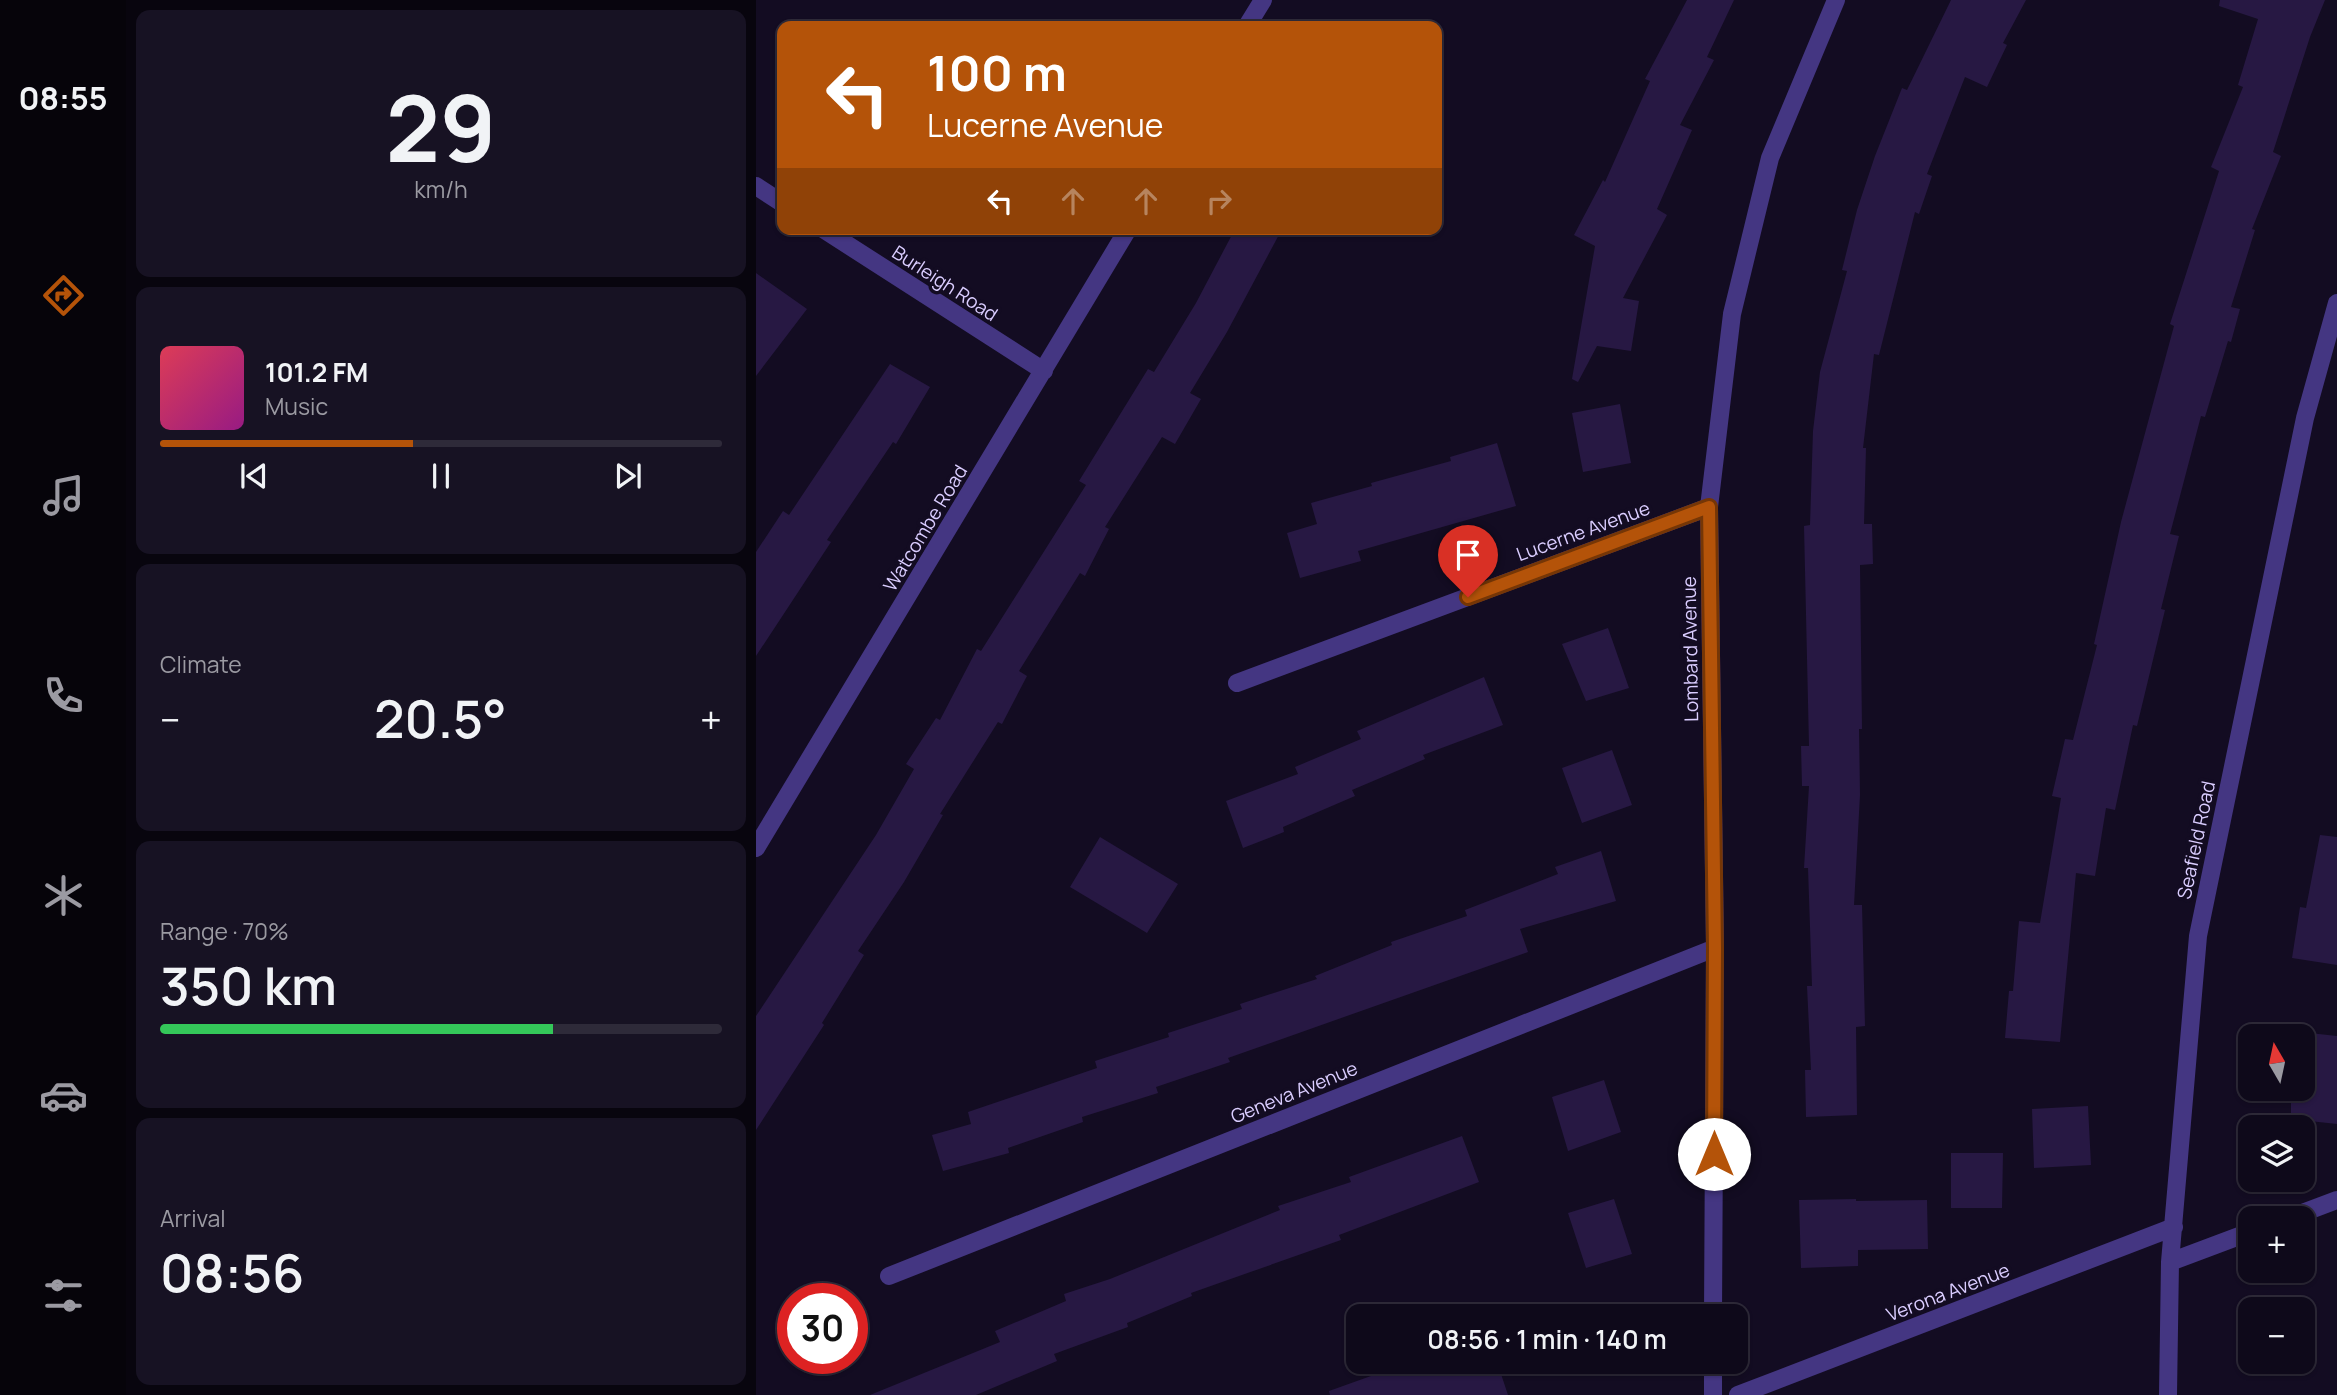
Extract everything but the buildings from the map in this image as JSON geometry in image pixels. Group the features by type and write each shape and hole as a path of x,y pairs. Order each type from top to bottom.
{"street":[{"path":"1250,21 1263,0"},
{"name":"Lombard Avenue","path":"1713,1304 1715,948 1709,507 1732,314 1767,171 1836,0"},
{"path":"756,186 777,200"},
{"name":"Burleigh Road","path":"832,235 1044,371"},
{"name":"Watcombe Road","path":"756,848 1124,235"},
{"name":"Seafield Road","path":"2168,1395 2170,1262 2198,936 2305,418 2337,303"},
{"name":"Lucerne Avenue","path":"1237,683 1709,507"},
{"name":"Geneva Avenue","path":"889,1276 1715,948"},
{"path":"2315,1208 2337,1200"},
{"name":"Verona Avenue","path":"1738,1395 2174,1227"},
{"path":"2170,1262 2238,1236"},
{"path":"1713,1374 1713,1395"}],"route":[{"path":"1468,597 1709,507 1715,948 1714,1154"}]}
